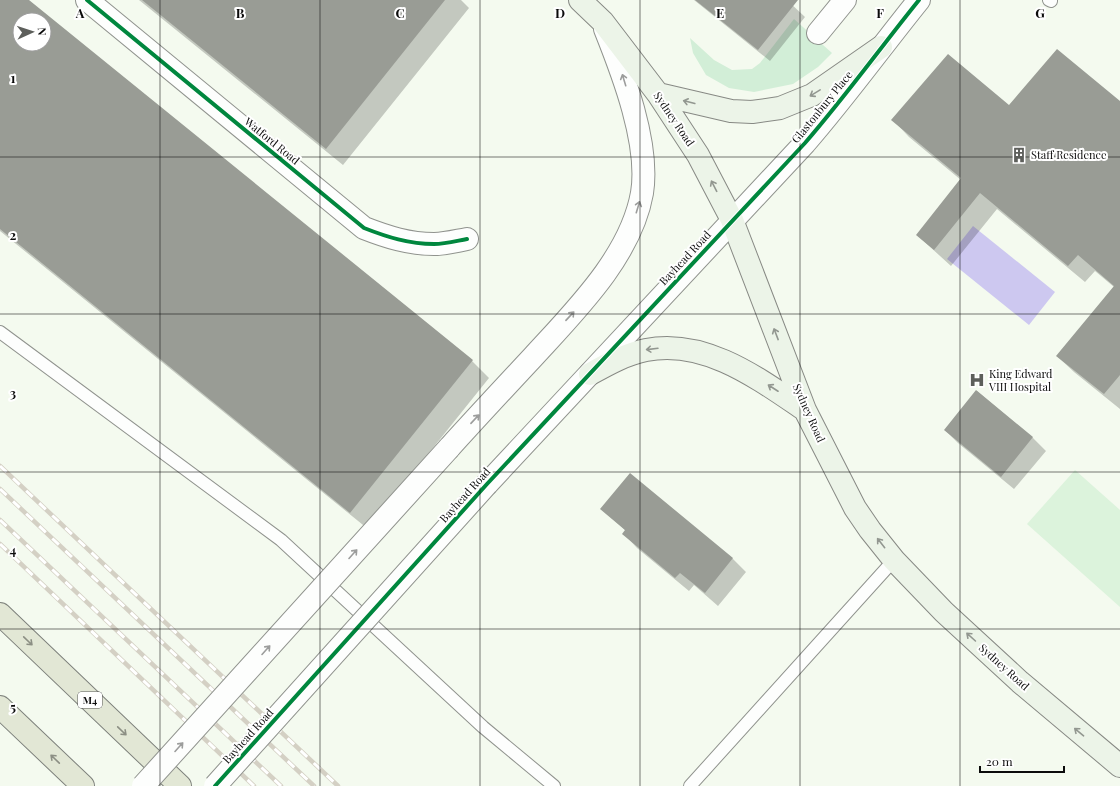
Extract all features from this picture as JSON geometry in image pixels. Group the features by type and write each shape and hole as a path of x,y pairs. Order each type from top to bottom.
{"highway":[{"name":"M4","path":"0,614 180,786"},
{"path":"0,707 83,786"}],"main road":[{"name":"Sydney Road","path":"580,0 603,22 658,94 698,155 732,220 806,410 855,508 894,560 944,612 1020,682 1120,766"},
{"path":"658,94 731,111 752,112 780,108 812,95 881,47"},
{"path":"590,374 620,358 646,350 668,348 696,351 720,359 746,372 806,410"}],"street":[{"name":"Watford Road","path":"87,0 364,228 391,238 413,242 434,244 467,239"},
{"path":"818,33 845,0"},
{"name":"Glastonbury Place","path":"732,220 805,143 837,106 881,47 919,0"},
{"path":"143,786 577,309 612,265 630,231 635,216 642,192 643,169 633,108 603,22"},
{"name":"Bayhead Road","path":"215,786 487,484 732,220"}],"lane":[{"path":"0,332 281,540 483,727 554,786"},
{"path":"690,786 894,560"}],"green space":[{"path":"794,19 832,53 818,67 793,84 754,92 729,88 706,75 693,53 690,38 714,60 732,70 752,69 760,63"},
{"path":"1075,470 1120,510 1120,607 1027,524"}],"shaded area":[{"path":"973,226 1055,292 1029,325 947,259"}],"building":[{"path":"0,0 29,0 44,12 12,12 12,52 52,52 52,19 473,360 350,513 0,229"},
{"path":"142,0 445,0 326,149"},
{"path":"695,0 798,0 758,50"},
{"name":"Staff Residence","path":"1057,49 1120,101 1120,375 1104,394 1056,356 1114,286 1078,255 1068,266 980,193 934,250 916,235 961,178 891,120 948,54 1009,105"},
{"path":"976,390 1033,437 1001,477 944,430"},
{"path":"630,473 733,558 705,593 680,573 675,578 622,534 625,530 600,509"}],"railway":[{"path":"0,466 338,786"},
{"path":"0,489 314,786"},
{"path":"0,520 281,786"},
{"path":"0,544 254,786"}],"cycle path":[{"path":"87,0 364,228 390,237 425,244 438,244 467,239"},
{"path":"215,786 487,484 805,143 919,0"}],"place":[{"name":"Staff Residence","path":"1019,155"},
{"name":"King Edward VIII Hospital","path":"977,380"}]}
